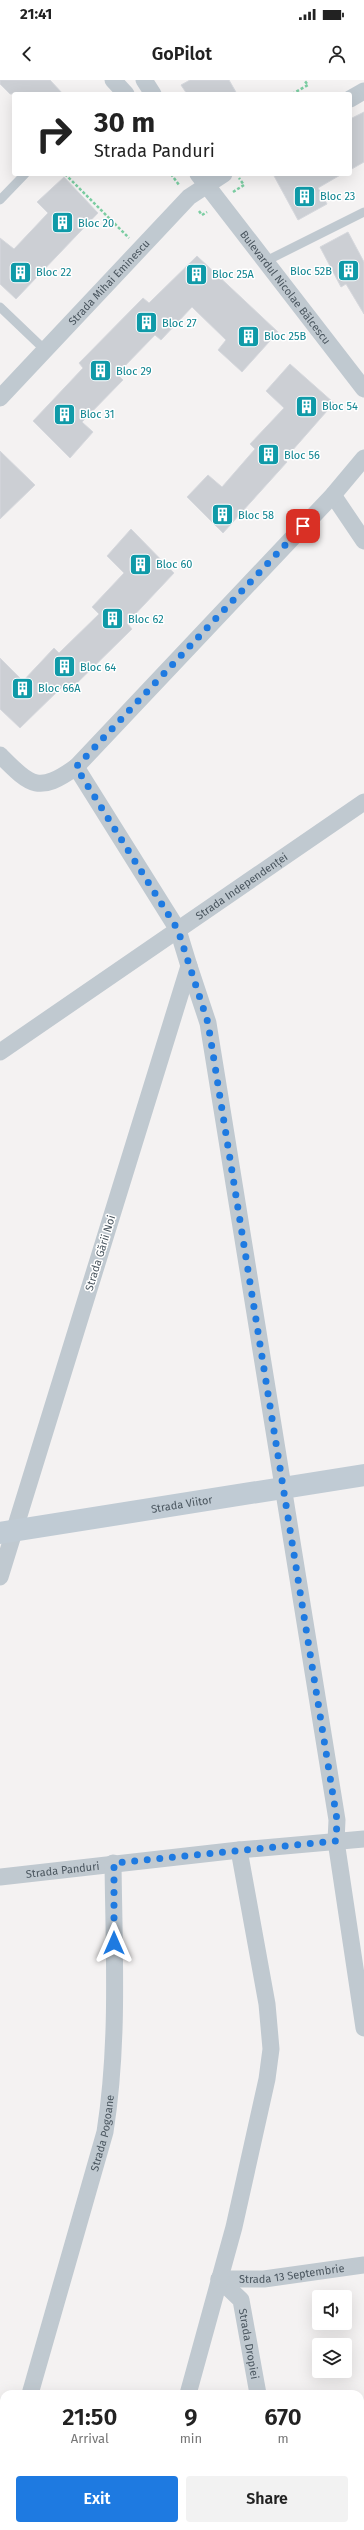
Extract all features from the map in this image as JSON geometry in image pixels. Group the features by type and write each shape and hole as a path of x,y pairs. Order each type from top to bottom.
{"street":[{"path":"113,80 124,92"},
{"path":"144,80 151,92"},
{"path":"352,98 364,91"},
{"name":"Strada Mihai Eminescu","path":"0,398 189,197 202,177"},
{"name":"Bulevardul Nicolae Bălcescu","path":"202,177 364,389"},
{"path":"0,755 28,781 44,785 60,778 76,767 333,495 364,458"},
{"path":"333,495 364,541"},
{"path":"76,767 178,930 188,966 208,1023 337,1820 336,1841 364,2028"},
{"name":"Strada Independenței","path":"0,1052 364,802"},
{"name":"Strada Gării Noi","path":"0,1577 7,1532 188,966"},
{"name":"Strada Viitor","path":"7,1532 364,1475"},
{"name":"Strada Panduri","path":"0,1877 238,1850 364,1839"},
{"path":"189,2390 234,2227 260,2111 271,2048 267,2004 238,1850"},
{"name":"Strada Pogoane","path":"31,2390 105,2132 112,2092 115,2054 114,1863"},
{"name":"Strada 13 Septembrie","path":"219,2279 264,2280 364,2266"},
{"name":"Strada Dropiei","path":"219,2279 241,2300 257,2390"}],"lane":[{"path":"0,200 23,176"},
{"path":"266,261 364,212"},
{"path":"0,307 45,350"}],"path":[{"path":"296,92 308,85 304,80"},
{"path":"67,176 140,249"}],"building":[{"path":"0,80 50,80 61,92 12,92 12,94 10,94 0,84"},
{"path":"190,80 229,80 236,92 186,92 181,85"},
{"path":"364,112 364,162 352,169 352,118"},
{"name":"Bloc 23","path":"274,176 339,176 318,188 327,204 298,220"},
{"path":"64,177 98,213 16,299 0,284 0,238 14,249 48,213 37,202"},
{"name":"Bloc 52B","path":"348,232 364,262 364,314 346,284 341,287 320,247"},
{"path":"197,256 278,332 242,372 218,350 226,340 192,307 161,340 155,335 117,374 123,380 82,422 93,432 70,458 33,421 83,368 79,363 143,298 149,303"},
{"path":"290,364 334,403 284,460 287,462 223,533 187,497 208,475 222,487 255,449 250,444 284,408 266,391"},
{"path":"0,451 35,485 0,519"},
{"path":"131,529 174,573 127,623 132,629 71,689 65,684 20,728 0,709 0,658 23,681 54,648 59,653 99,614 92,607 124,573 107,556"}],"place":[{"name":"Bloc 23","path":"304,196"},
{"name":"Bloc 20","path":"63,223"},
{"name":"Bloc 52B","path":"348,271"},
{"name":"Bloc 22","path":"21,272"},
{"name":"Bloc 25A","path":"197,274"},
{"name":"Bloc 27","path":"147,323"},
{"name":"Bloc 25B","path":"248,336"},
{"name":"Bloc 29","path":"100,371"},
{"name":"Bloc 54","path":"307,406"},
{"name":"Bloc 31","path":"65,414"},
{"name":"Bloc 56","path":"269,455"},
{"name":"Bloc 58","path":"222,515"},
{"name":"Bloc 60","path":"141,564"},
{"name":"Bloc 62","path":"113,619"},
{"name":"Bloc 64","path":"65,667"},
{"name":"Bloc 66A","path":"22,688"}],"route":[{"path":"114,1943 114,1863 336,1841 337,1820 282,1472 208,1023 188,966 178,930 76,767 303,526"}]}
